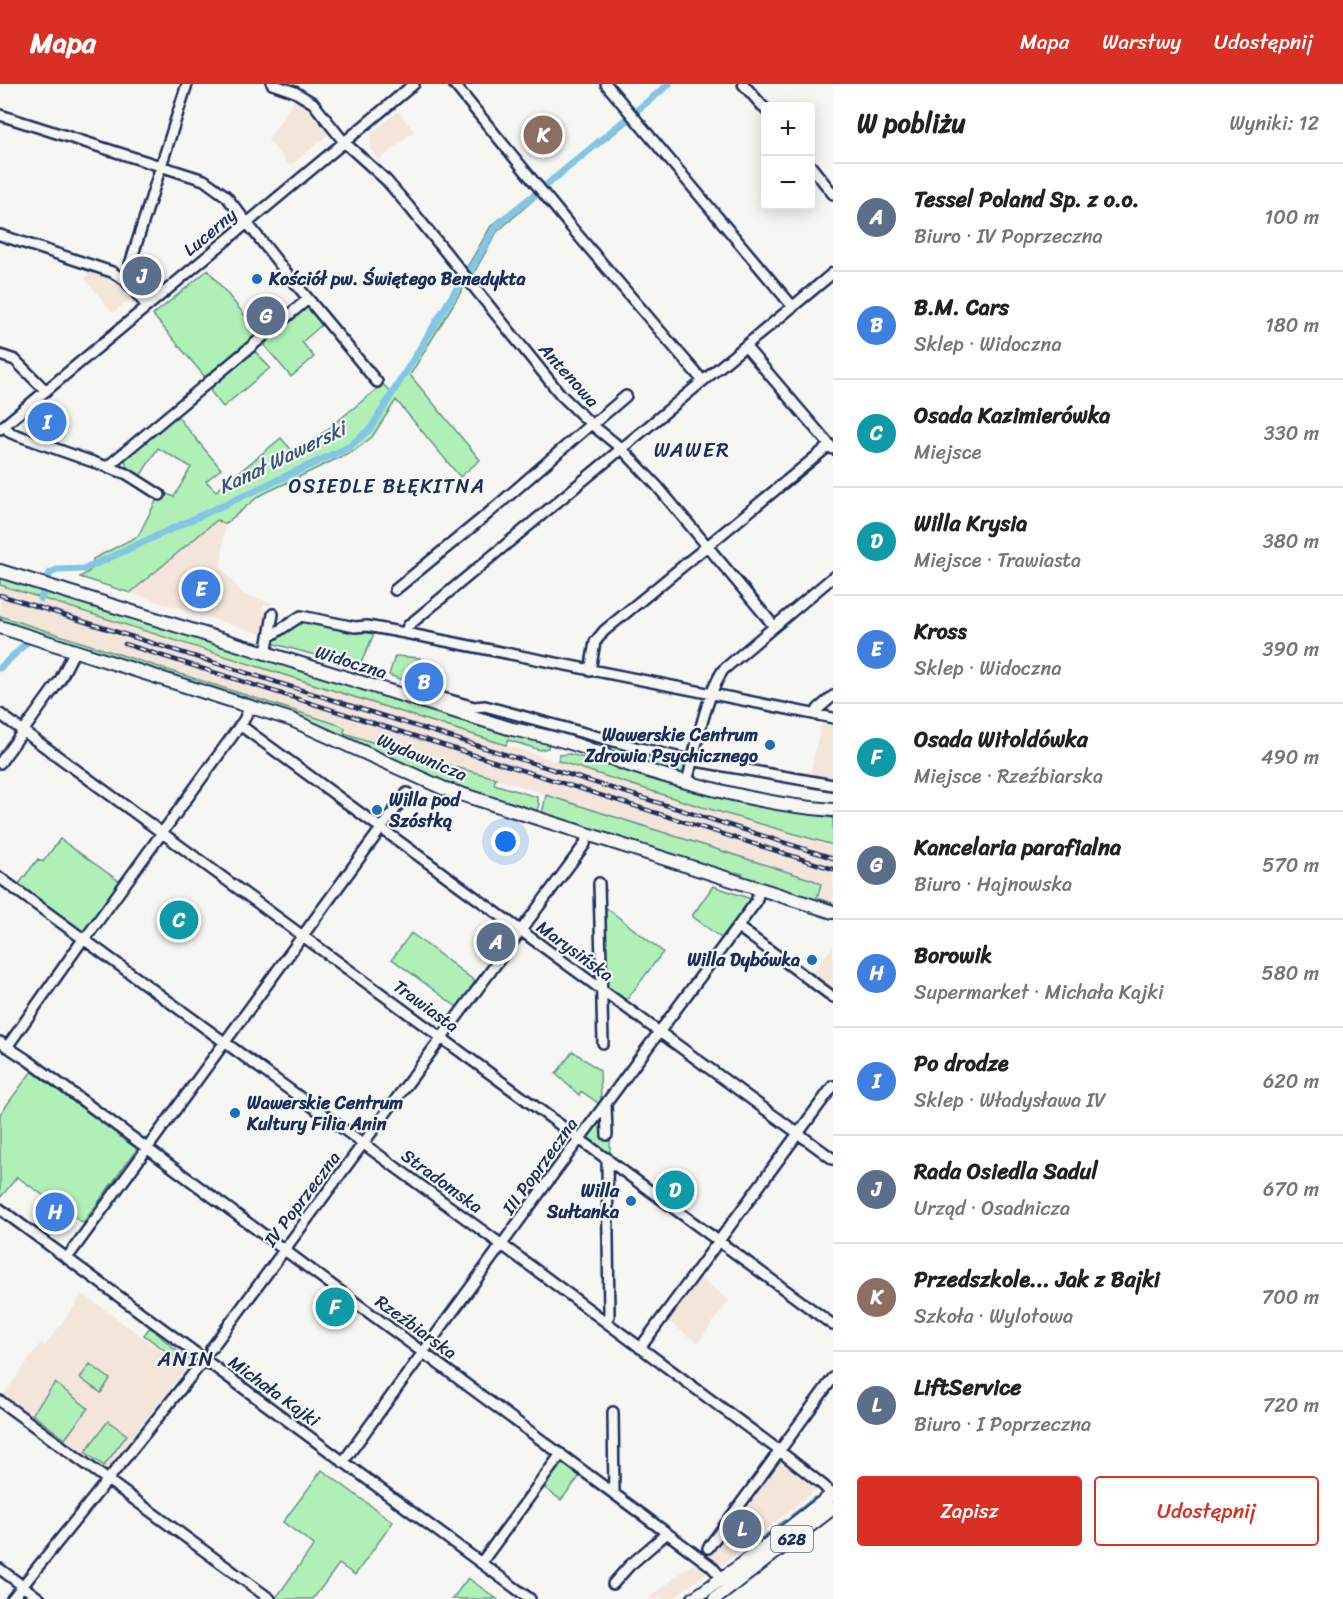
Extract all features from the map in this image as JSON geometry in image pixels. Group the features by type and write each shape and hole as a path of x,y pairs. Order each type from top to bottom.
{"main road":[{"name":"Widoczna","path":"0,571 512,729 563,741 687,782 736,796 833,810"},
{"name":"Wydawnicza","path":"0,627 319,730 439,787 833,912"},
{"name":"628","path":"693,1599 833,1494"},
{"name":"628","path":"715,1599 833,1508"}],"street":[{"path":"125,280 187,84"},
{"name":"Antenowa","path":"272,84 295,92 313,103 344,142 377,172 410,208 561,395 622,449 708,546 774,626"},
{"name":"Lucerny","path":"2,427 414,84"},
{"path":"454,84 571,227 703,381"},
{"path":"606,84 793,307"},
{"path":"743,84 761,105"},
{"path":"0,115 204,180 216,187 226,196 377,382"},
{"path":"815,171 833,194"},
{"path":"0,235 112,272 125,280 147,306"},
{"path":"405,633 408,626 833,273"},
{"path":"108,466 308,299"},
{"path":"590,671 595,642 599,636 831,447 745,346"},
{"path":"0,355 15,360 46,391"},
{"path":"395,590 626,396"},
{"path":"2,427 20,437 127,474 160,495"},
{"path":"687,782 711,694 723,670 833,577"},
{"path":"266,654 273,614"},
{"path":"269,637 301,616 355,627 367,626 405,633 833,718"},
{"path":"0,763 60,680 75,650"},
{"path":"436,696 474,707 485,706 693,761 833,785"},
{"path":"816,715 818,709 833,696"},
{"path":"3,1044 164,832 240,725 250,706"},
{"name":"Trawiasta","path":"0,714 833,1324"},
{"name":"Marysińska","path":"240,725 833,1160"},
{"path":"67,1258 407,793"},
{"name":"IV Poprzeczna","path":"211,1349 585,844 588,834"},
{"name":"Stradomska","path":"0,878 85,938 502,1246 610,1321 640,1348 779,1450 833,1494"},
{"path":"599,883 603,1043"},
{"name":"III Poprzeczna","path":"343,1462 738,927 756,902 760,888"},
{"path":"738,927 833,997"},
{"name":"Rzeźbiarska","path":"3,1044 561,1454 711,1566 722,1578"},
{"path":"640,1348 833,1086"},
{"path":"606,1104 608,1135"},
{"path":"607,1158 610,1321"},
{"name":"Michała Kajki","path":"0,1209 481,1563 517,1595 530,1599"},
{"path":"12,1599 204,1360"},
{"path":"708,1548 833,1378"},
{"path":"0,1401 270,1599"},
{"path":"614,1412 614,1494"},
{"path":"481,1563 561,1454"},
{"path":"613,1584 629,1566 667,1533"},
{"path":"0,1569 40,1599"}],"shaded area":[{"path":"295,99 312,113 330,133 290,166 268,140"},
{"path":"398,111 414,131 379,160 370,149 371,134"},
{"path":"552,111 564,125 541,144 524,123 535,115"},
{"path":"89,268 112,278 132,297 113,313 85,279"},
{"path":"218,520 225,524 221,568 243,594 272,603 271,606 264,604 263,609 269,611 265,635 130,593"},
{"path":"0,585 692,804 833,845 833,903 817,898 812,880 546,794 344,733 345,728 339,725 0,616"},
{"path":"821,724 833,726 833,779 810,775"},
{"path":"833,946 833,992 811,975"},
{"path":"698,1276 729,1300 698,1343 666,1320"},
{"path":"83,1294 186,1369 104,1472 2,1397 41,1343 45,1346"},
{"path":"779,1456 796,1468 796,1474 802,1478 808,1477 818,1485 818,1488 720,1566 709,1558 708,1554"},
{"path":"696,1561 709,1571 672,1599 648,1599"}],"green space":[{"path":"627,115 631,120 545,189 542,186"},
{"path":"536,190 540,194 497,232 472,276 466,269 491,226"},
{"path":"208,270 259,333 205,377 153,315"},
{"path":"460,280 465,285 410,375 480,460 460,477 396,400 372,437 355,450 259,496 225,524 217,520 130,593 80,577 90,571 93,559 138,536 157,499 161,501 165,493 174,497 191,467 158,448 139,478 128,472 125,459 177,416 221,469 206,481 216,491 281,438 296,455 383,384 391,393"},
{"path":"308,307 312,307 325,322 302,342 314,357 291,377 265,346 266,342"},
{"path":"253,352 257,353 270,368 223,407 211,392 211,387"},
{"path":"0,575 549,742 548,748 540,750 508,740 506,745 0,585"},
{"path":"0,616 339,725 345,728 344,733 418,757 496,778 494,784 537,797 539,805 536,812 449,785 414,771 304,718 0,621"},
{"path":"299,619 374,634 359,667 271,643"},
{"path":"395,656 420,658 411,683 389,675"},
{"path":"567,731 684,762 687,766 686,773 678,776 557,734 566,735"},
{"path":"570,754 730,800 833,818 833,845 692,804 558,761 559,755"},
{"path":"546,795 813,880 821,884 817,898 833,903 833,906 743,878 743,874 736,872 734,875 542,814"},
{"path":"60,839 123,884 84,934 18,885 38,859 43,862"},
{"path":"713,886 754,900 725,941 692,916"},
{"path":"604,906 663,952 625,1002 606,988"},
{"path":"411,933 476,982 457,1007 392,959"},
{"path":"573,1051 600,1071 601,1105 581,1091 579,1095 556,1074"},
{"path":"32,1071 137,1149 83,1223 17,1177 0,1196 0,1114"},
{"path":"603,1113 610,1135 610,1156 584,1138"},
{"path":"150,1327 191,1360 188,1367 144,1335"},
{"path":"90,1364 110,1379 101,1393 80,1378"},
{"path":"55,1383 88,1408 65,1439 32,1414"},
{"path":"108,1421 127,1435 104,1466 85,1452"},
{"path":"562,1461 581,1475 561,1500 542,1486"},
{"path":"322,1470 393,1522 355,1575 339,1564 313,1599 277,1599 314,1545 283,1522"},
{"path":"468,1578 497,1599 452,1599"}],"waterway":[{"name":"Kanał Wawerski","path":"635,112 669,84"},
{"name":"Kanał Wawerski","path":"544,187 629,117"},
{"name":"Kanał Wawerski","path":"469,271 497,225 537,193"},
{"name":"Kanał Wawerski","path":"47,581 50,573 57,570 85,569 349,447 371,428 462,280"},
{"name":"Kanał Wawerski","path":"41,599 44,590"},
{"name":"Kanał Wawerski","path":"20,649 27,642"},
{"name":"Kanał Wawerski","path":"0,668 16,653"},
{"path":"791,1516 815,1497"},
{"path":"758,1541 785,1520"}],"railway":[{"path":"0,595 833,858"},
{"path":"125,644 833,869"}],"place":[{"name":"Przedszkole... Jak z Bajki","path":"543,135"},
{"name":"Rada Osiedla Sadul","path":"142,276"},
{"name":"Kościół pw. Świętego Benedykta","path":"257,279"},
{"name":"Kancelaria parafialna","path":"266,316"},
{"name":"Po drodze","path":"47,422"},
{"name":"Kross","path":"201,589"},
{"name":"B.M. Cars","path":"424,682"},
{"name":"Wawerskie Centrum Zdrowia Psychicznego","path":"770,745"},
{"name":"Willa pod Szóstką","path":"377,810"},
{"name":"Osada Kazimierówka","path":"179,920"},
{"name":"Tessel Poland Sp. z o.o.","path":"496,942"},
{"name":"Willa Dybówka","path":"812,960"},
{"name":"Wawerskie Centrum Kultury Filia Anin","path":"235,1113"},
{"name":"Willa Krysia","path":"675,1190"},
{"name":"Willa Sułtanka","path":"631,1201"},
{"name":"Borowik","path":"55,1212"},
{"name":"Osada Witoldówka","path":"335,1307"},
{"name":"LiftService","path":"742,1529"}],"district":[{"name":"WAWER","path":"692,450"},
{"name":"OSIEDLE BŁĘKITNA","path":"387,486"},
{"name":"ANIN","path":"186,1359"}]}
